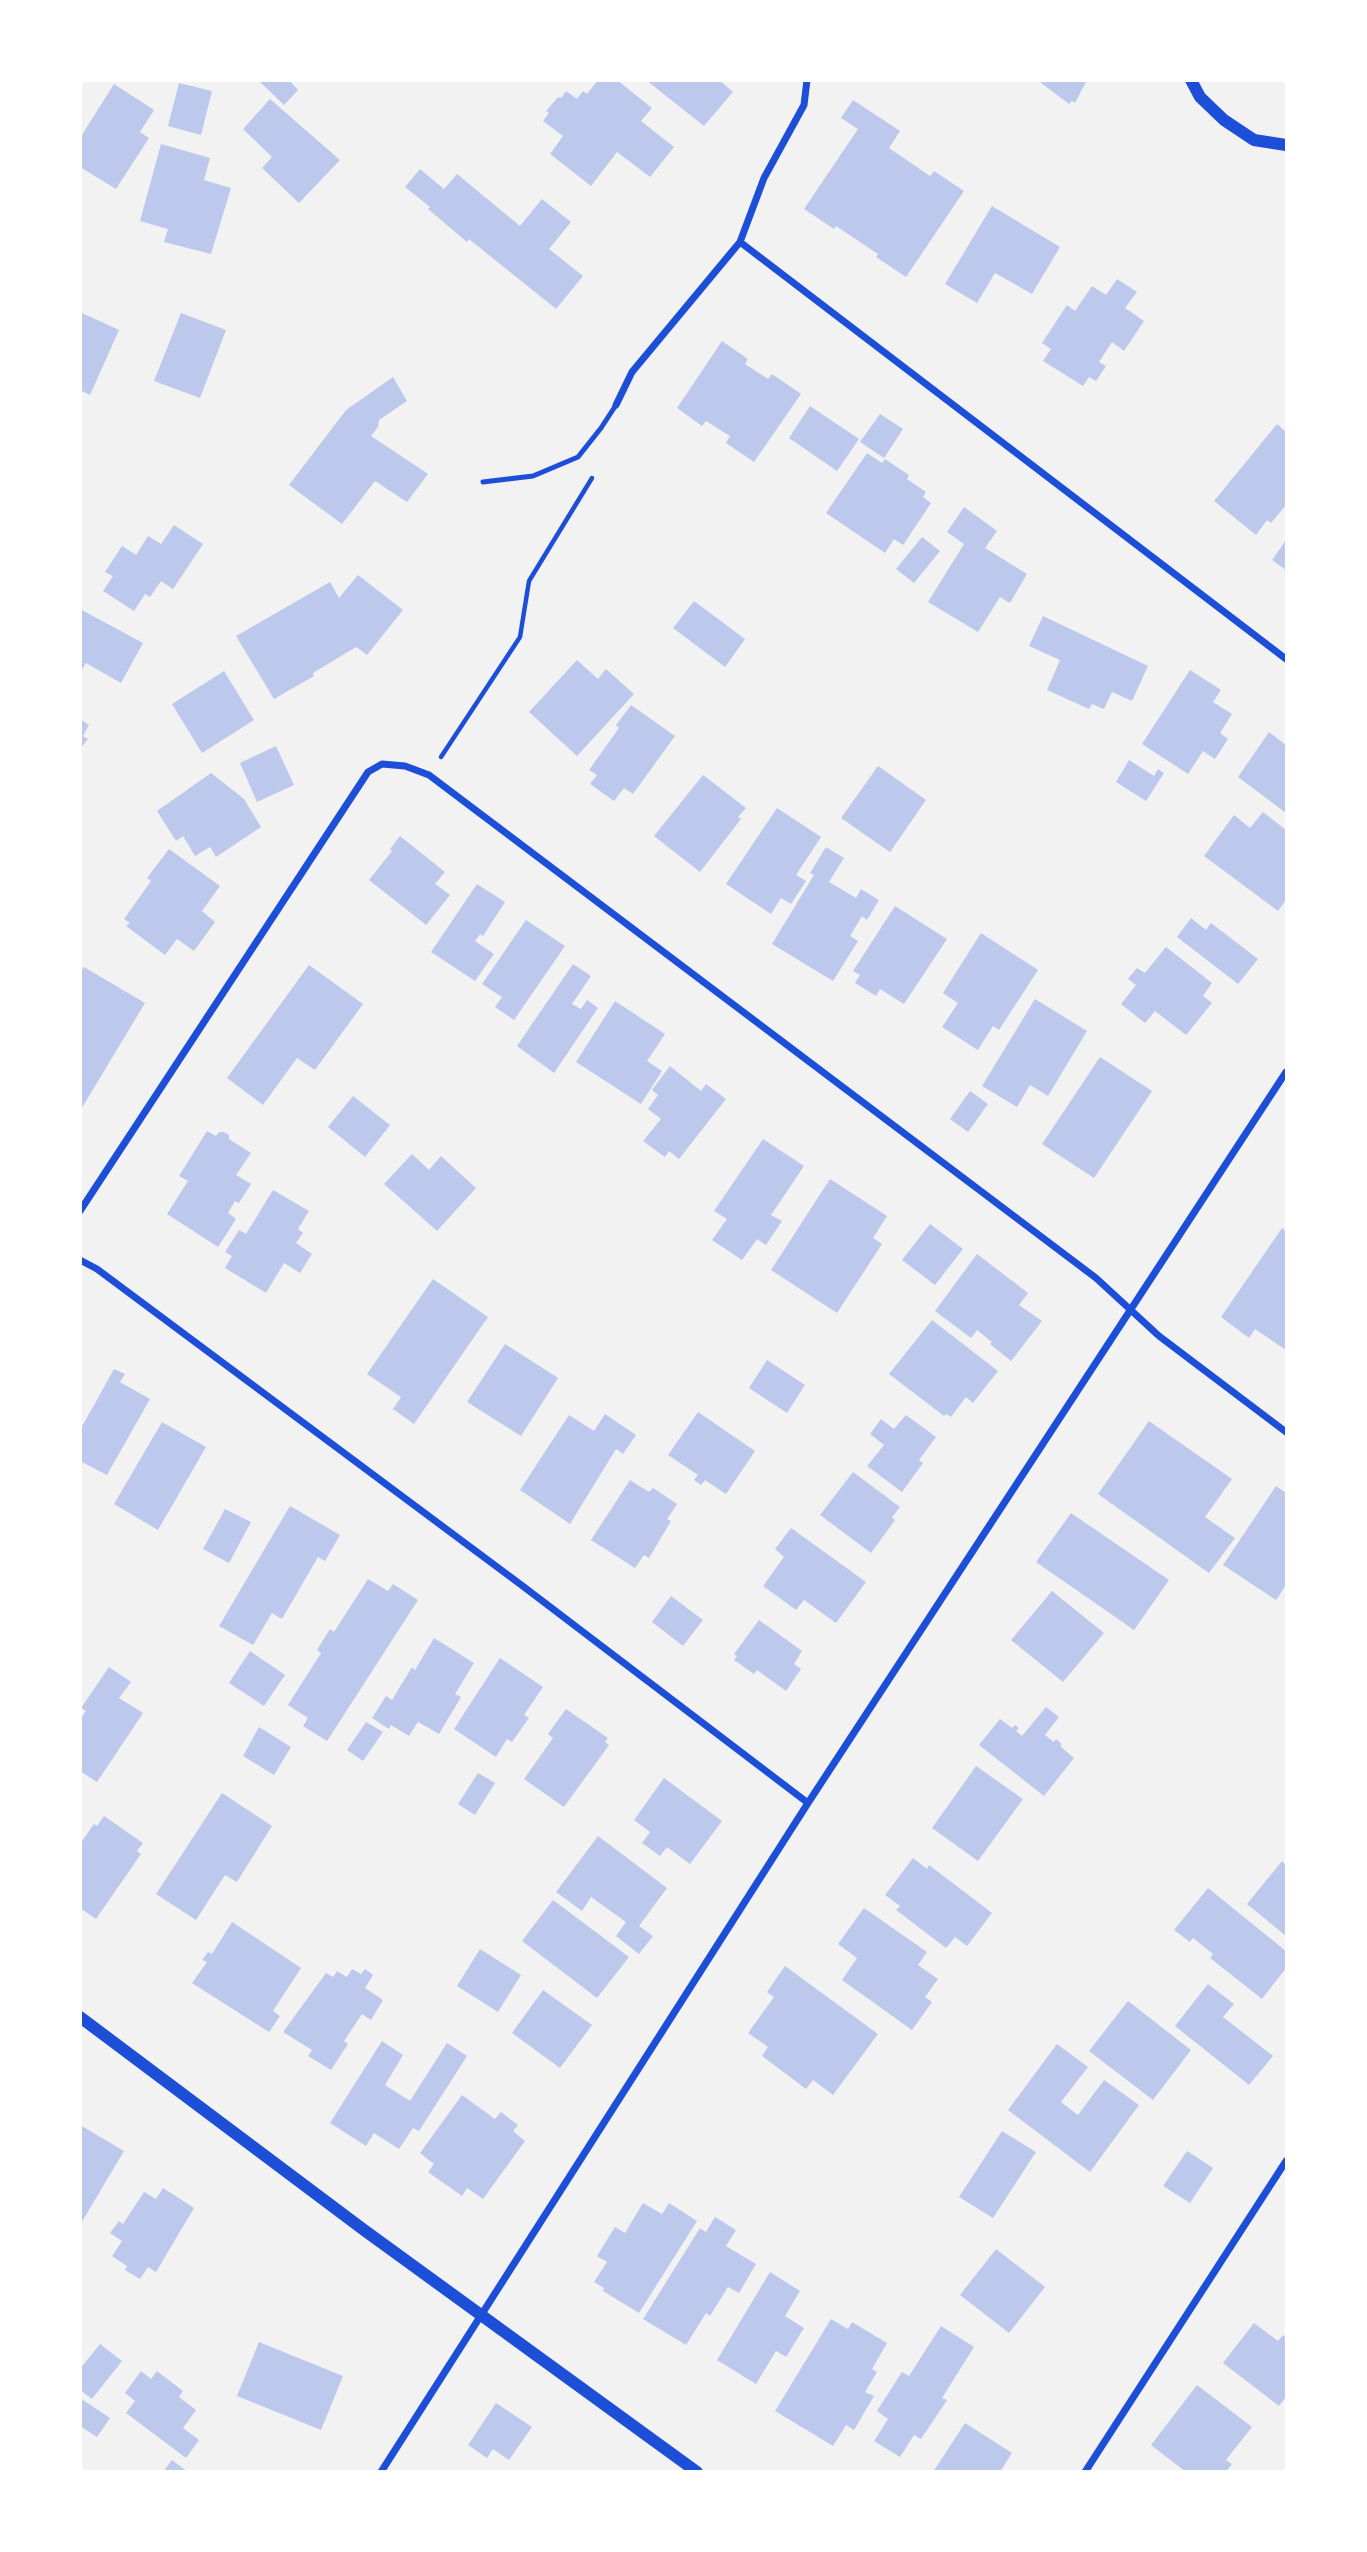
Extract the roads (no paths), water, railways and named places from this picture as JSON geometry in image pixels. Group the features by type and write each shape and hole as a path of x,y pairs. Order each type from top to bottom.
{"street":[{"path":"616,405 632,372 740,242 764,178 804,106 807,80"},
{"path":"1191,80 1200,97 1224,120 1254,140 1286,145"},
{"path":"740,242 1286,659"},
{"path":"80,1211 368,772 382,764 405,765 429,775 1096,1278 1159,1336 1286,1432"},
{"path":"381,2472 807,1803 1286,1073"},
{"path":"80,1260 97,1269 524,1587 807,1803"},
{"path":"80,2017 481,2316 697,2472"},
{"path":"1085,2472 1286,2161"}],"lane":[{"path":"483,482 533,476 578,457 616,405"}]}
